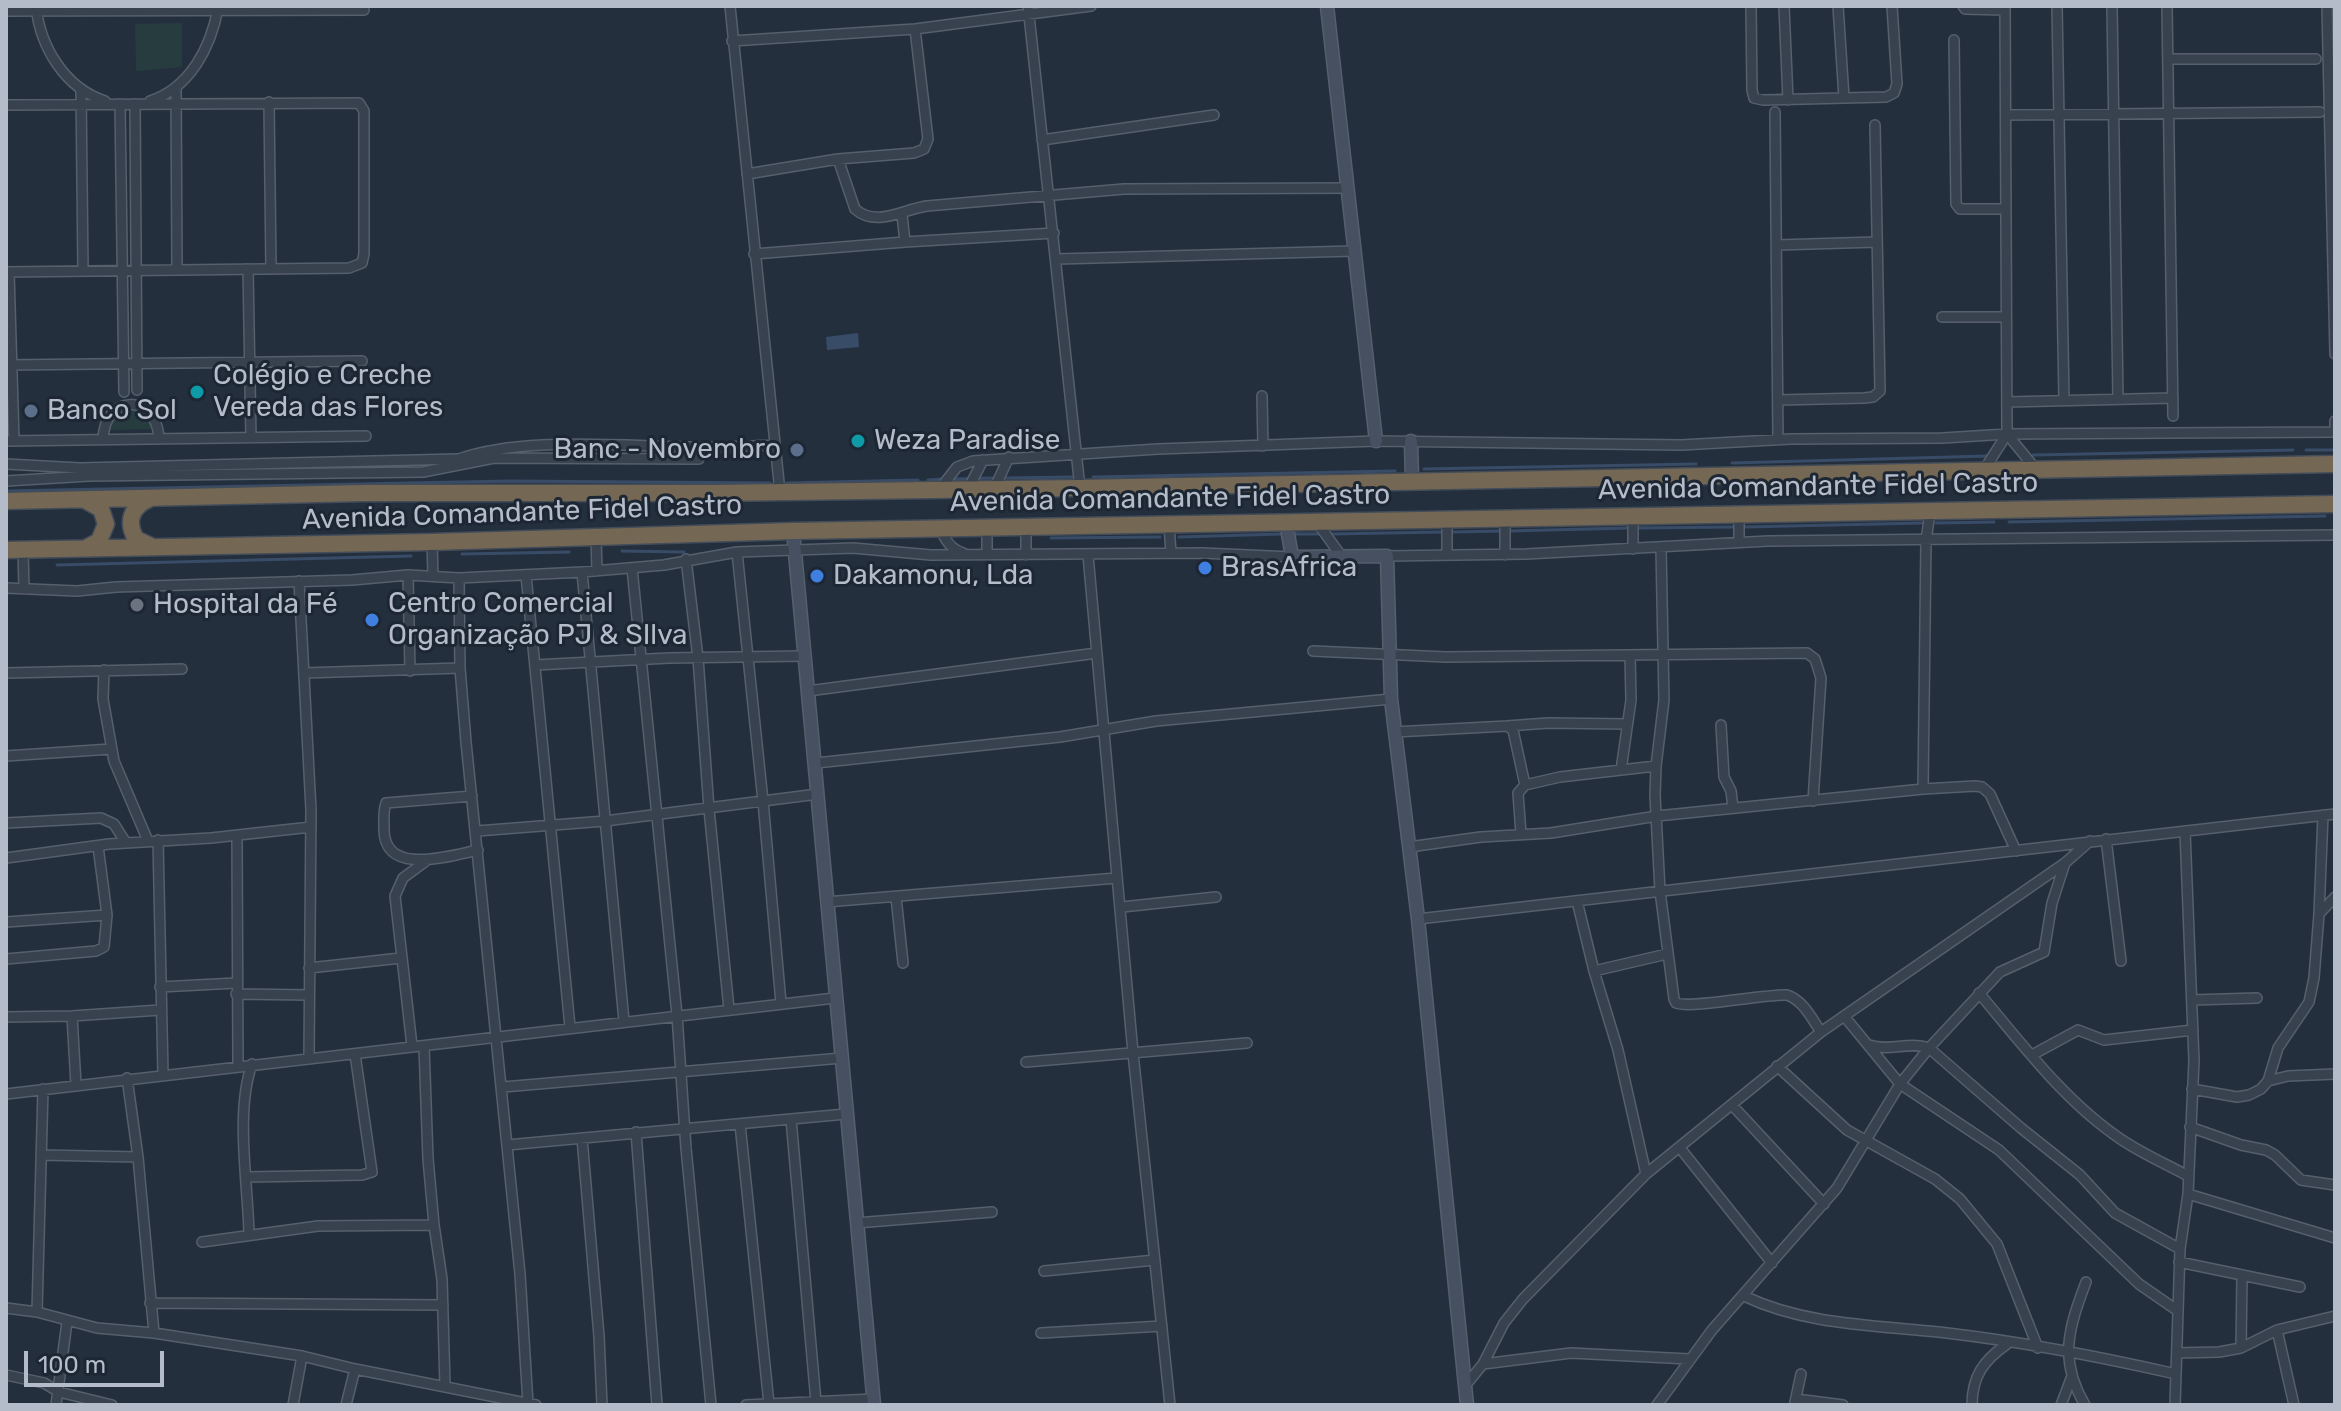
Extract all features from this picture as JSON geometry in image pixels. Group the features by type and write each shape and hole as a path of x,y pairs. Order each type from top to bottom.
{"highway":[{"name":"Avenida Comandante Fidel Castro","path":"6,501 409,493 1080,488 2335,464"},
{"path":"80,499 98,506 106,524 99,541 80,549"},
{"path":"154,499 136,507 130,523 139,542 154,548"},
{"name":"Avenida Comandante Fidel Castro","path":"14,550 793,531 2335,504"}],"street":[{"path":"730,6 780,492"},
{"path":"732,41 915,29 1028,10 1091,6"},
{"path":"1327,6 1376,441"},
{"path":"1751,6 1750,49 1754,98 1763,100 1886,97 1894,93 1897,84 1892,6"},
{"path":"1784,6 1788,100"},
{"path":"1838,6 1844,98"},
{"path":"1963,6 1965,9 2005,8 2007,434 1984,470"},
{"path":"2057,6 2064,400"},
{"path":"2112,6 2118,399"},
{"path":"2167,6 2173,416"},
{"path":"2327,6 2335,354"},
{"path":"36,8 52,57 68,79 96,98 120,104"},
{"path":"6,11 36,8 364,10"},
{"path":"135,104 159,98 186,79 201,57 218,8"},
{"path":"1028,10 1080,488"},
{"path":"747,174 838,159 914,153 927,145 915,29"},
{"path":"1954,40 1956,204 1960,209 1970,211 2006,209"},
{"path":"2168,59 2316,59"},
{"path":"176,88 177,270"},
{"path":"81,90 83,271"},
{"path":"269,102 271,269"},
{"path":"6,105 356,102 363,108 364,131 363,261 357,267 8,272 10,441 366,436"},
{"path":"103,440 106,420 124,399 120,104"},
{"path":"135,104 137,399 158,425 159,439"},
{"path":"1775,112 1778,440"},
{"path":"2006,115 2320,112"},
{"path":"1042,140 1214,115"},
{"path":"1778,400 1864,398 1873,397 1880,391 1875,125"},
{"path":"838,159 851,201 859,213 870,217 902,215 927,206 1050,193 1161,187 1348,188"},
{"path":"902,215 905,242"},
{"path":"754,254 1054,233"},
{"path":"1777,245 1877,242"},
{"path":"1057,259 1354,251"},
{"path":"248,269 251,438"},
{"path":"1942,317 2006,317"},
{"path":"9,365 362,361"},
{"path":"1262,396 1263,446"},
{"path":"2007,402 2173,398"},
{"path":"124,399 137,399"},
{"path":"939,490 957,467 1009,457 1376,441 1681,445 2007,434 2335,432 2335,421"},
{"path":"2007,434 2035,469"},
{"path":"1411,441 1412,481"},
{"path":"423,472 490,450 646,444 688,447 775,445"},
{"path":"994,489 1009,457"},
{"path":"6,481 89,476 423,472 494,458 699,459"},
{"path":"6,466 458,459"},
{"path":"968,489 983,460"},
{"path":"1923,789 1926,541 1930,512"},
{"path":"1739,515 1739,542"},
{"path":"1633,517 1633,549"},
{"path":"1447,519 1447,555"},
{"path":"1505,519 1505,555"},
{"path":"1316,521 1342,557"},
{"path":"1286,522 1292,557"},
{"path":"1169,525 1171,553"},
{"path":"1026,527 1026,555"},
{"path":"987,528 987,555"},
{"path":"941,529 952,548 970,555"},
{"path":"746,1405 874,1402 793,531"},
{"path":"6,588 77,591 408,575 459,578 526,575 632,568 737,552 853,548 893,554 1171,553 1342,557 1505,555 1739,542 2335,535"},
{"path":"596,537 597,571"},
{"path":"432,542 433,576"},
{"path":"1661,548 1664,700 1656,766 1657,816 1660,891 1676,1003 1685,1006 1787,995 1801,1004 1821,1032"},
{"path":"14,550 24,589"},
{"path":"737,552 781,1003"},
{"path":"1088,555 1133,1053 1170,1405"},
{"path":"1387,556 1394,732 1418,919 1467,1405"},
{"path":"686,559 698,658 729,1009"},
{"path":"632,568 677,1015 711,1405"},
{"path":"582,572 624,1021"},
{"path":"408,575 410,671"},
{"path":"526,575 570,1027"},
{"path":"6,1308 37,1312 97,1328 154,1333 302,1356 532,1404 460,668 459,578"},
{"path":"299,581 311,827 309,1057"},
{"path":"1313,651 1446,657 1798,652 1811,655 1819,667 1821,678 1813,801"},
{"path":"808,691 1097,653"},
{"path":"1621,770 1631,700 1630,655"},
{"path":"535,665 804,656"},
{"path":"304,673 460,668"},
{"path":"6,673 182,669"},
{"path":"104,670 103,699 111,749 153,841 163,1074"},
{"path":"816,763 1060,737 1156,721 1391,699"},
{"path":"1394,732 1548,723 1627,724"},
{"path":"1721,725 1724,777 1731,791 1733,808"},
{"path":"1507,726 1513,730 1525,785"},
{"path":"6,756 111,749"},
{"path":"1521,834 1518,793 1525,785 1560,777 1656,766"},
{"path":"1409,847 1551,833 1657,816 1975,786 1987,790 2016,851"},
{"path":"477,831 605,821 818,794"},
{"path":"472,796 390,802 384,806 386,847 406,858 426,861 478,850"},
{"path":"1418,919 2335,814"},
{"path":"2192,1089 2242,1097 2261,1089 2268,1081 2283,1040 2309,1002 2319,914 2323,815"},
{"path":"6,823 109,819 126,843"},
{"path":"6,858 126,843 237,836 311,827"},
{"path":"2175,1405 2179,1262 2188,1194 2192,1089 2193,1030 2185,831"},
{"path":"237,836 238,1065"},
{"path":"2106,839 2121,961"},
{"path":"1465,1386 1483,1364 1504,1323 1523,1299 1646,1174 1821,1032 2065,863 2090,841"},
{"path":"6,959 100,950 104,947 107,915 98,846"},
{"path":"412,1046 395,896 403,878 426,861"},
{"path":"1657,1405 1689,1359 1837,1188 1900,1084 1929,1048 2000,972 2044,952 2052,903 2065,863"},
{"path":"826,902 1117,878"},
{"path":"896,897 903,963"},
{"path":"1122,907 1216,897"},
{"path":"2319,914 2335,897"},
{"path":"1577,901 1618,1050 1646,1174"},
{"path":"6,922 107,915"},
{"path":"1594,971 1667,954"},
{"path":"309,968 401,958"},
{"path":"160,987 236,983"},
{"path":"1979,993 2061,1087 2120,1139 2188,1176"},
{"path":"236,994 309,995"},
{"path":"6,1094 835,998"},
{"path":"2192,1000 2257,998"},
{"path":"6,1017 160,1010"},
{"path":"72,1016 76,1085"},
{"path":"1844,1016 1900,1084 1999,1150 2139,1284 2178,1311"},
{"path":"2032,1055 2078,1030 2104,1040 2193,1030"},
{"path":"1026,1062 1247,1043"},
{"path":"1866,1043 1885,1048 1913,1045 1929,1048 2080,1175 2115,1213 2180,1249"},
{"path":"424,1046 434,1225 442,1279 445,1386"},
{"path":"247,1177 362,1175 372,1172 355,1054"},
{"path":"2277,1055 2288,1076"},
{"path":"503,1087 842,1058"},
{"path":"249,1235 244,1092 252,1064"},
{"path":"1777,1066 1837,1122 1866,1142 1935,1179 1960,1199 1997,1244 2038,1348"},
{"path":"2268,1081 2288,1076 2335,1074"},
{"path":"127,1078 138,1157 154,1333"},
{"path":"37,1312 43,1089"},
{"path":"1732,1105 1824,1204"},
{"path":"507,1145 846,1114"},
{"path":"791,1119 816,1402"},
{"path":"740,1124 769,1404"},
{"path":"2190,1127 2241,1145 2266,1150 2301,1180 2335,1185"},
{"path":"636,1132 657,1405"},
{"path":"582,1138 602,1405"},
{"path":"1680,1148 1772,1263"},
{"path":"41,1155 138,1157"},
{"path":"2188,1194 2335,1238"},
{"path":"856,1223 992,1212"},
{"path":"202,1242 318,1226 434,1225"},
{"path":"1044,1271 1155,1260"},
{"path":"2179,1262 2300,1287"},
{"path":"2241,1348 2242,1276"},
{"path":"2085,1405 2072,1376 2068,1353 2071,1322 2086,1282"},
{"path":"1744,1296 1769,1308 1798,1316 1948,1334 2176,1374"},
{"path":"150,1303 443,1305"},
{"path":"2177,1353 2241,1348 2277,1330 2335,1316"},
{"path":"56,1405 67,1322"},
{"path":"1041,1333 1162,1326"},
{"path":"2277,1330 2294,1405"},
{"path":"1972,1405 1976,1376 1993,1354 2007,1344"},
{"path":"1483,1364 1571,1353 1689,1359"},
{"path":"293,1405 302,1356"},
{"path":"346,1405 355,1369"},
{"path":"1801,1374 1795,1402 1843,1405"},
{"path":"6,1375 44,1383 59,1392 112,1405"},
{"path":"2061,1405 2072,1376"}],"green space":[{"path":"182,23 182,67 136,71 135,24"},
{"path":"131,408 145,415 152,429 111,430 117,415"}],"water":[{"path":"858,333 859,347 827,350 826,337"}],"waterway":[{"path":"2033,455 2293,450"},
{"path":"2306,450 2335,450"},
{"path":"1732,463 1988,456"},
{"path":"1424,469 1696,464"},
{"path":"1093,477 1395,471"},
{"path":"1003,478 1075,477"},
{"path":"951,479 995,478"},
{"path":"928,480 943,479"},
{"path":"787,483 918,480"},
{"path":"6,491 510,481 770,483"},
{"path":"2009,522 2325,516"},
{"path":"1936,523 1994,522"},
{"path":"1745,527 1922,523"},
{"path":"1637,528 1733,527"},
{"path":"1508,531 1629,528"},
{"path":"1453,532 1502,531"},
{"path":"1332,534 1442,532"},
{"path":"1179,537 1281,534"},
{"path":"1293,534 1319,534"},
{"path":"1051,538 1160,537"},
{"path":"622,551 684,552"},
{"path":"462,554 569,552"},
{"path":"57,565 411,556"}],"place":[{"name":"Colégio e Creche Vereda das Flores","path":"197,392"},
{"name":"Banco Sol","path":"31,411"},
{"name":"Weza Paradise","path":"858,441"},
{"name":"Banc - Novembro","path":"797,450"},
{"name":"BrasAfrica","path":"1205,568"},
{"name":"Dakamonu, Lda","path":"817,576"},
{"name":"Hospital da Fé","path":"137,605"},
{"name":"Centro Comercial Organização PJ & SIlva","path":"372,620"}]}
